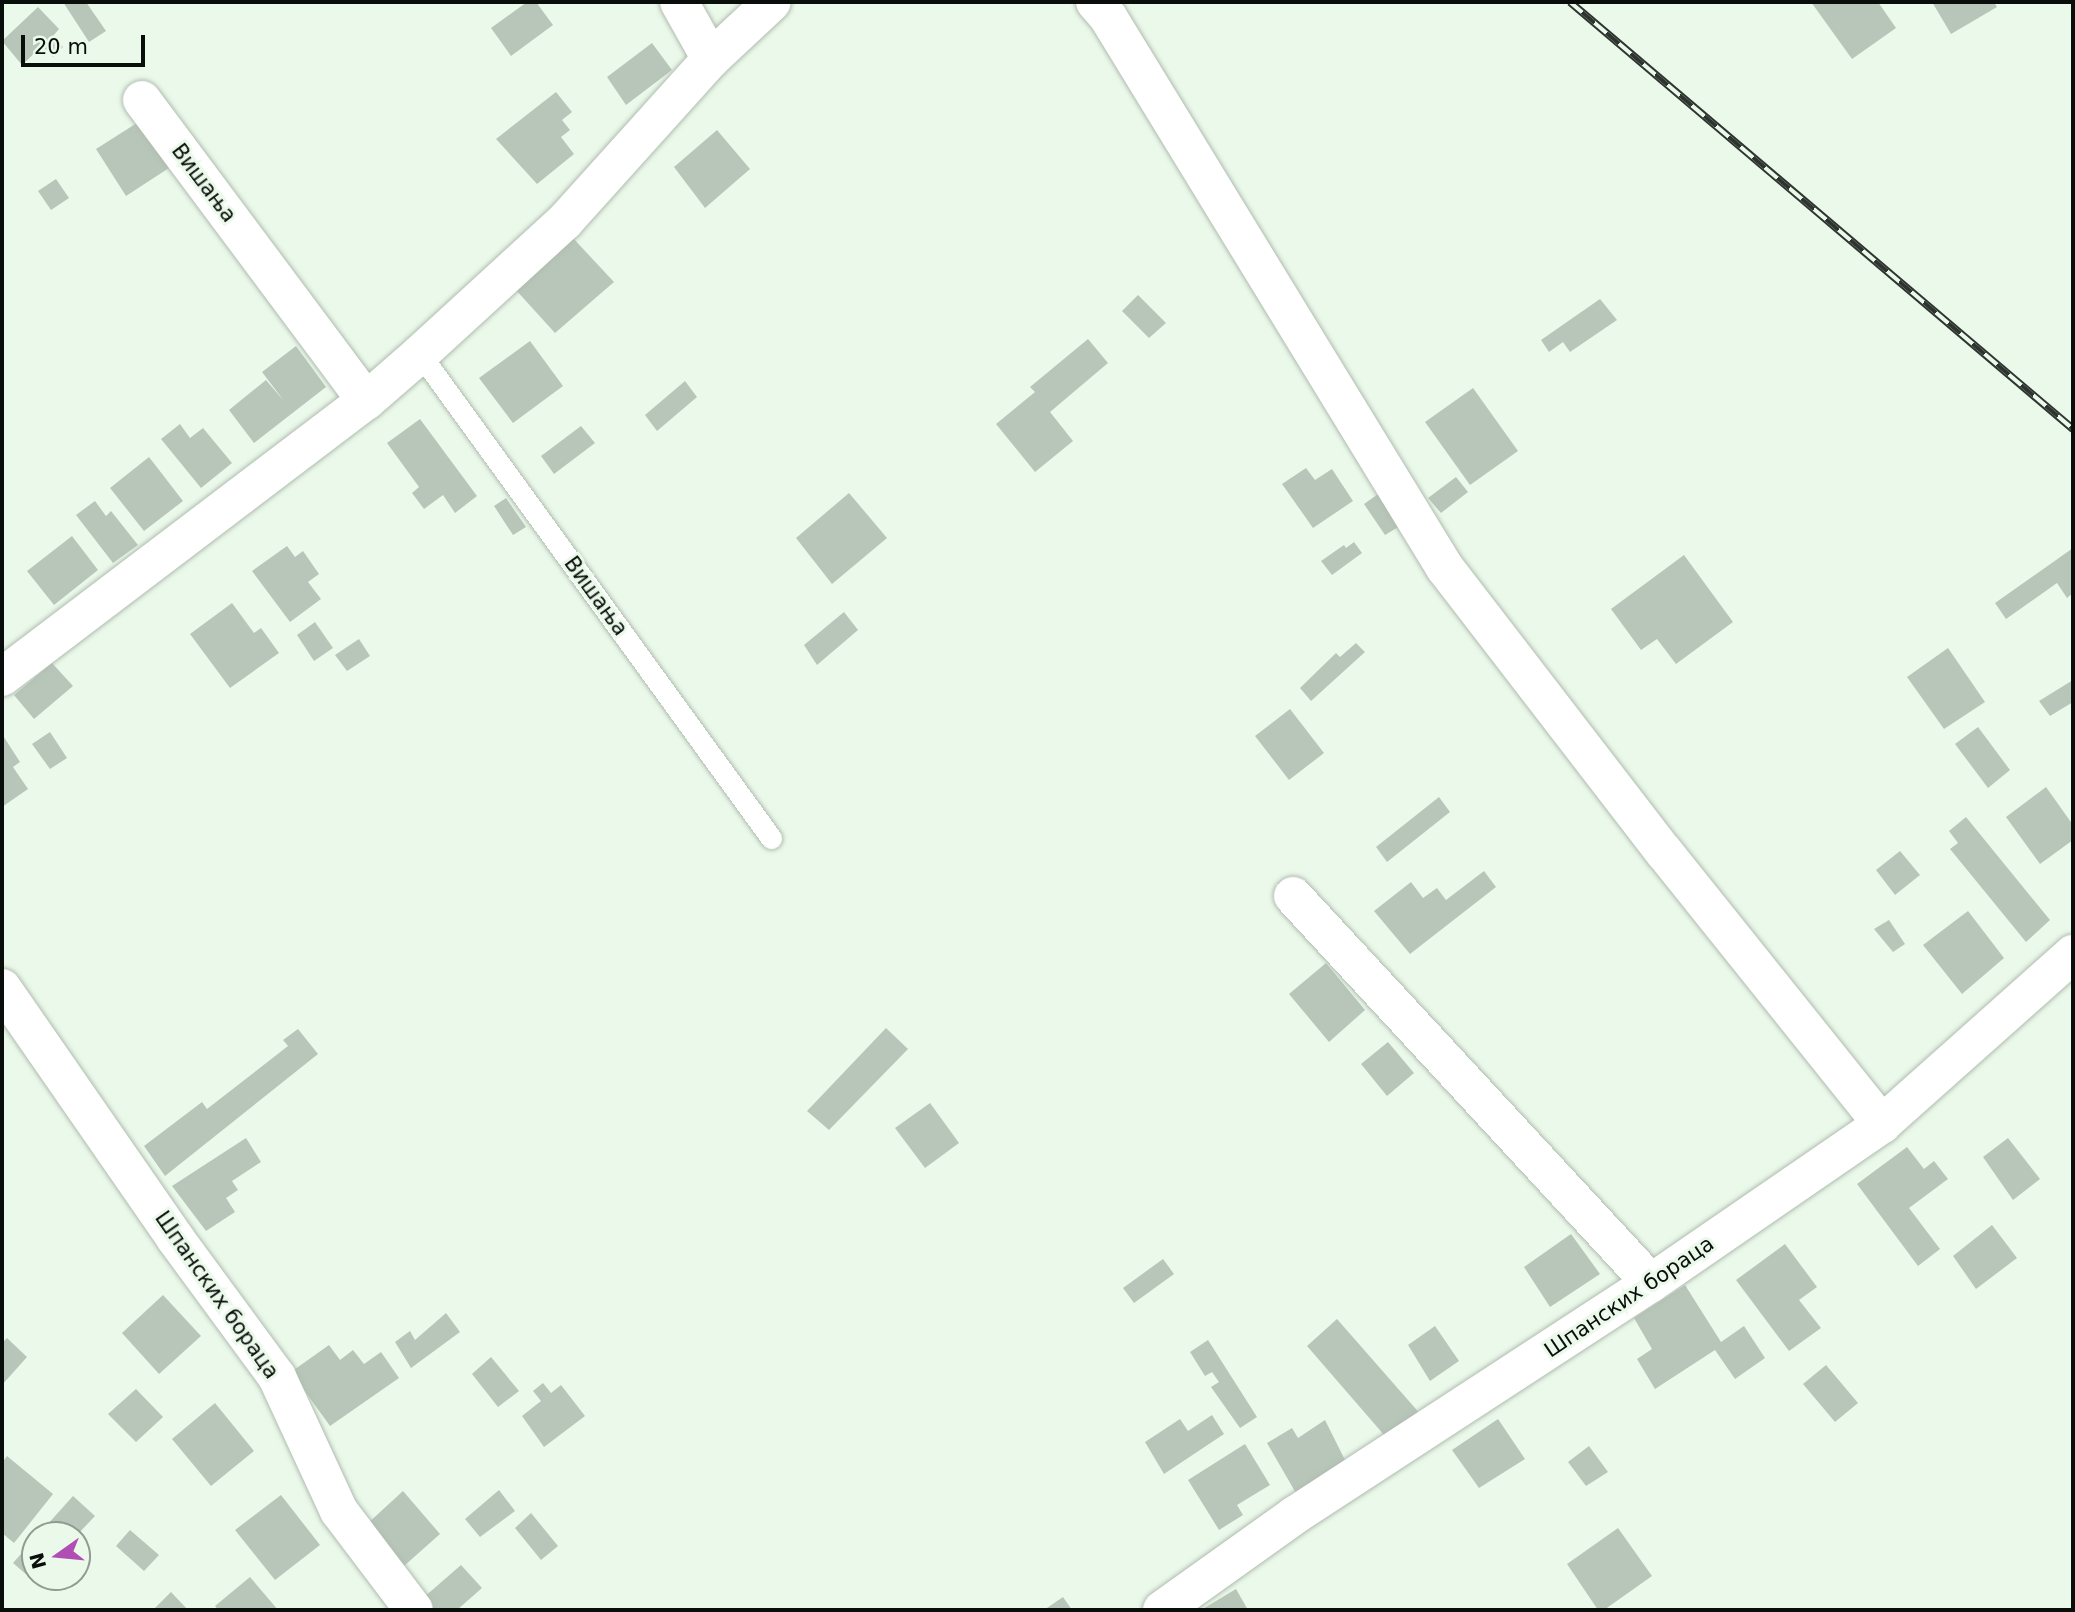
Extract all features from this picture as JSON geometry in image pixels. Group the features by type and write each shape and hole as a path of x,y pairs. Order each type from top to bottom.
{"street":[{"path":"679,2 711,59"},
{"path":"2,677 366,401 420,355 565,221 711,59 772,2"},
{"path":"1095,2 1108,17 1445,568 1664,852 1882,1125"},
{"name":"Вишања","path":"142,100 366,401"},
{"path":"1293,896 1651,1283"},
{"name":"Шпанских бораца","path":"1162,1610 1295,1515 1651,1283 1882,1125 2073,954"},
{"name":"Шпанских бораца","path":"2,988 277,1377 339,1511 414,1610"}],"lane":[{"name":"Вишања","path":"420,355 771,838"}],"building":[{"path":"63,2 86,2 106,31 89,42"},
{"path":"527,2 536,2 553,25 511,56 491,28"},
{"path":"1811,2 1878,2 1896,28 1852,59"},
{"path":"1932,2 1994,2 1997,7 1951,34"},
{"path":"38,7 59,29 53,36 63,47 53,57 42,46 22,65 2,41"},
{"path":"652,43 672,70 626,105 607,77"},
{"path":"556,92 572,112 562,120 570,130 561,137 574,154 537,184 496,139"},
{"path":"140,121 169,168 126,196 96,149"},
{"path":"717,130 750,169 705,208 674,167"},
{"path":"56,179 69,198 51,210 38,191"},
{"path":"572,237 614,282 555,333 515,289"},
{"path":"1138,295 1166,323 1149,338 1122,311"},
{"path":"1600,299 1617,320 1570,352 1563,342 1549,352 1541,340"},
{"path":"1088,339 1108,363 1050,412 1073,441 1035,472 996,424 1035,392 1030,387"},
{"path":"530,341 563,386 513,423 479,378"},
{"path":"296,346 326,387 254,443 229,410 266,380 284,401 262,372"},
{"path":"685,381 697,397 657,431 645,415"},
{"path":"1473,388 1518,451 1470,485 1425,422"},
{"path":"420,419 477,496 455,513 443,495 424,509 412,493 419,487 387,443"},
{"path":"180,424 190,438 203,428 232,463 201,488 161,439"},
{"path":"581,426 595,443 554,474 541,456"},
{"path":"149,457 183,501 144,531 110,488"},
{"path":"1306,468 1315,480 1332,469 1353,501 1313,528 1282,484"},
{"path":"1456,477 1468,492 1441,513 1428,498"},
{"path":"1388,487 1410,520 1385,535 1364,504"},
{"path":"849,493 887,538 832,584 796,538"},
{"path":"506,498 526,527 513,535 494,506"},
{"path":"95,501 106,516 111,511 138,545 113,563 76,515"},
{"path":"72,536 98,570 54,605 27,571"},
{"path":"1354,542 1362,553 1332,575 1321,561 1344,545 1346,548"},
{"path":"287,546 295,557 303,551 319,574 308,582 321,599 290,622 252,571"},
{"path":"2073,548 2073,593 2067,598 2057,583 2006,619 1995,603"},
{"path":"1684,555 1733,622 1676,664 1657,639 1641,650 1611,609"},
{"path":"232,603 254,633 261,628 279,653 230,688 190,634"},
{"path":"844,612 858,630 817,665 804,645"},
{"path":"315,622 333,648 314,661 297,635"},
{"path":"359,639 370,656 347,671 335,655"},
{"path":"1356,643 1365,652 1311,701 1300,688 1336,653 1340,657"},
{"path":"1948,648 1985,702 1944,729 1907,677"},
{"path":"52,663 73,686 34,719 14,695"},
{"path":"2073,680 2073,702 2050,716 2039,701"},
{"path":"1290,709 1324,753 1289,780 1255,736"},
{"path":"1978,727 2010,770 1988,788 1955,744"},
{"path":"50,732 67,758 50,769 32,744"},
{"path":"2,734 20,762 13,767 28,789 2,807"},
{"path":"2046,787 2073,825 2073,840 2040,864 2006,817"},
{"path":"1439,797 1450,812 1387,862 1376,847"},
{"path":"1966,817 2050,920 2026,942 1950,849 1958,843 1949,831"},
{"path":"1900,851 1920,875 1895,895 1876,870"},
{"path":"1484,871 1496,887 1410,954 1374,911 1411,882 1423,898 1437,888 1446,900"},
{"path":"1968,911 2004,958 1962,994 1923,945"},
{"path":"1889,920 1905,944 1893,952 1874,929"},
{"path":"1326,963 1365,1010 1329,1042 1289,994"},
{"path":"886,1028 908,1049 829,1130 807,1111"},
{"path":"298,1029 318,1054 165,1176 144,1146 202,1102 207,1109 288,1046 283,1040"},
{"path":"1388,1042 1414,1073 1387,1096 1361,1064"},
{"path":"930,1103 959,1143 925,1168 895,1128"},
{"path":"246,1138 261,1162 232,1181 238,1190 226,1198 235,1212 206,1231 172,1186"},
{"path":"2008,1138 2040,1179 2013,1200 1983,1157"},
{"path":"1907,1147 1924,1169 1934,1161 1948,1179 1909,1208 1940,1249 1918,1266 1857,1184"},
{"path":"1992,1225 2017,1258 1976,1289 1953,1256"},
{"path":"1571,1234 1600,1274 1550,1307 1524,1267"},
{"path":"1785,1244 1817,1287 1799,1300 1821,1328 1789,1351 1736,1280"},
{"path":"1163,1259 1174,1274 1134,1303 1123,1288"},
{"path":"1685,1285 1721,1342 1744,1326 1765,1358 1735,1379 1715,1350 1655,1389 1637,1359 1652,1349 1634,1318"},
{"path":"163,1295 201,1336 159,1374 122,1333"},
{"path":"446,1313 460,1332 411,1368 395,1342 410,1331 415,1340"},
{"path":"1337,1319 1422,1416 1391,1443 1307,1346"},
{"path":"1435,1326 1459,1361 1430,1381 1408,1345"},
{"path":"7,1338 27,1357 2,1385 2,1343"},
{"path":"1208,1340 1257,1417 1240,1428 1211,1387 1219,1382 1212,1372 1205,1376 1190,1352"},
{"path":"329,1345 340,1360 353,1350 364,1364 381,1352 399,1378 330,1426 291,1372"},
{"path":"491,1357 519,1391 498,1407 472,1374"},
{"path":"1826,1365 1858,1403 1835,1422 1803,1384"},
{"path":"543,1383 551,1393 561,1385 585,1416 544,1447 522,1416 541,1401 533,1391"},
{"path":"136,1389 163,1417 136,1442 108,1414"},
{"path":"215,1403 254,1451 211,1486 172,1439"},
{"path":"1212,1415 1224,1434 1164,1474 1145,1442 1180,1419 1188,1431"},
{"path":"1498,1419 1525,1459 1479,1488 1452,1450"},
{"path":"1325,1420 1349,1468 1300,1500 1267,1443 1292,1428 1298,1438"},
{"path":"1245,1444 1270,1485 1237,1505 1243,1515 1219,1530 1188,1480"},
{"path":"1589,1446 1608,1472 1586,1486 1568,1462"},
{"path":"7,1456 53,1494 32,1521 21,1521 21,1534 14,1543 2,1533 2,1463"},
{"path":"499,1490 515,1511 480,1537 465,1519"},
{"path":"403,1491 440,1534 404,1566 366,1525"},
{"path":"281,1495 320,1545 275,1580 235,1530"},
{"path":"73,1496 95,1516 90,1521 51,1521"},
{"path":"531,1513 558,1546 541,1560 515,1528"},
{"path":"1618,1528 1652,1576 1604,1610 1598,1610 1567,1564"},
{"path":"130,1530 159,1555 144,1571 116,1546"},
{"path":"21,1554 21,1570 13,1563"},
{"path":"461,1565 482,1588 457,1610 433,1610 423,1598"},
{"path":"250,1577 278,1610 218,1610 215,1606"},
{"path":"1236,1589 1248,1610 1201,1610"},
{"path":"171,1592 188,1610 153,1610"},
{"path":"1063,1597 1072,1610 1044,1610"}],"railway":[{"path":"1570,2 2073,429"}]}
